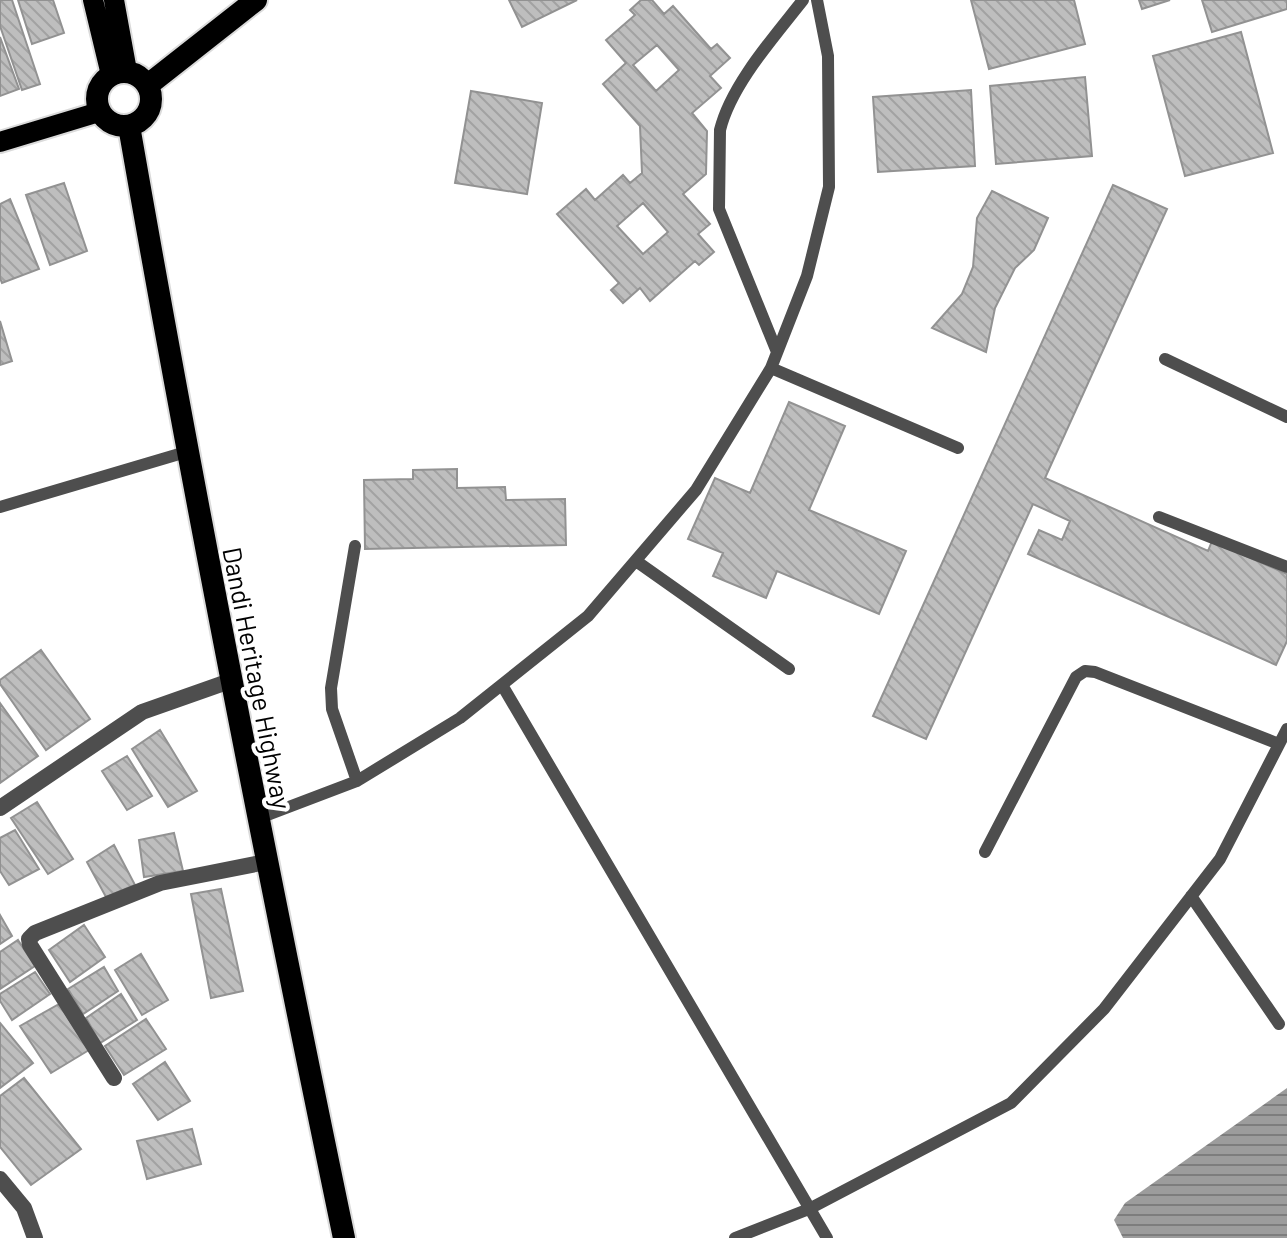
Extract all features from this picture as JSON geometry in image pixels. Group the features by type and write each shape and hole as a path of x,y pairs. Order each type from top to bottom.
{"highway":[{"path":"148,85 256,0"},
{"path":"119,73 143,78 151,94 149,110 137,123 129,126 112,123 99,112 97,104 99,87 119,73"},
{"name":"Dandi Heritage Highway","path":"129,126 230,681 344,1238"}],"main road":[{"path":"93,0 119,73"},
{"path":"114,0 119,73"},
{"path":"0,142 99,112"}],"street":[{"path":"0,808 142,712 230,681"},
{"path":"114,1078 29,939 35,933 151,885 266,862"},
{"path":"0,1179 24,1208 35,1238"}],"lane":[{"path":"777,352 719,209 720,130 757,58 803,0"},
{"path":"257,819 357,781 460,718 588,616 696,490 771,368 807,276 829,187 828,56 817,0"},
{"path":"1165,359 1287,417"},
{"path":"771,368 958,448"},
{"path":"0,507 186,452"},
{"path":"1159,517 1287,567"},
{"path":"355,546 331,688 332,709 357,781"},
{"path":"636,561 789,669"},
{"path":"985,852 1076,677 1085,671 1095,672 1279,744"},
{"path":"502,685 827,1238"},
{"path":"735,1238 809,1209 1011,1103 1104,1009 1220,859 1287,729"},
{"path":"1191,896 1279,1024"}],"shaded area":[{"path":"1287,1088 1287,1238 1123,1238 1114,1220 1125,1203"}],"building":[{"path":"0,0 12,0 40,84 22,90 0,26"},
{"path":"18,0 53,0 64,33 32,44"},
{"path":"509,0 577,0 522,27"},
{"path":"641,0 652,0 664,14 673,6 711,49 717,44 730,58 710,76 721,88 692,113 707,131 706,174 683,194 710,224 698,234 714,252 699,265 695,261 650,301 640,288 623,303 611,290 619,283 557,214 586,189 595,200 623,175 630,183 642,173 640,126 603,84 626,63 606,40 635,15 630,10","holes":["657,45 679,70 656,91 633,65","643,203 668,232 643,254 617,226"]},
{"path":"971,0 1074,0 1085,44 989,69"},
{"path":"1139,0 1170,0 1142,9"},
{"path":"1202,0 1287,0 1287,9 1212,32"},
{"path":"1241,32 1273,153 1185,176 1153,56"},
{"path":"0,37 19,89 0,96"},
{"path":"1085,77 1092,156 996,164 990,86"},
{"path":"971,90 975,166 878,172 873,97"},
{"path":"471,91 542,103 527,194 455,183"},
{"path":"64,183 87,251 50,265 26,195"},
{"path":"1113,185 1167,209 1045,478 1208,551 1212,541 1287,574 1287,641 1276,665 1028,554 1039,530 1062,540 1070,521 1033,504 926,739 873,716"},
{"path":"992,191 1048,218 1034,250 1015,268 995,308 986,352 932,328 962,294 973,267 977,218"},
{"path":"10,199 39,269 2,283 0,204"},
{"path":"0,321 12,361 0,365"},
{"path":"789,402 845,426 809,510 906,551 879,614 777,571 766,598 713,576 723,553 688,539 715,478 750,493"},
{"path":"457,469 457,488 505,487 506,500 565,499 566,545 365,549 364,480 413,479 413,470"},
{"path":"41,650 90,719 46,750 0,684 0,680"},
{"path":"0,703 38,756 0,783"},
{"path":"160,730 197,791 168,807 132,749"},
{"path":"127,756 152,796 127,810 102,771"},
{"path":"37,802 73,859 48,874 11,818"},
{"path":"15,830 39,869 9,885 0,871 0,838"},
{"path":"174,833 183,871 144,877 139,840"},
{"path":"114,845 135,885 106,897 87,862"},
{"path":"221,889 243,991 211,998 191,894"},
{"path":"0,915 12,936 0,944"},
{"path":"84,925 105,957 70,982 49,950"},
{"path":"18,940 35,966 0,989 0,952"},
{"path":"141,954 168,1000 142,1015 115,970"},
{"path":"104,967 118,991 83,1014 68,989"},
{"path":"35,972 50,994 12,1020 0,1001 0,994"},
{"path":"121,994 137,1020 100,1043 86,1018"},
{"path":"59,1004 89,1050 51,1073 20,1026"},
{"path":"146,1019 166,1049 124,1075 105,1046"},
{"path":"0,1023 33,1063 0,1088"},
{"path":"165,1062 190,1101 158,1120 133,1084"},
{"path":"24,1078 81,1149 31,1185 0,1147 0,1096"},
{"path":"192,1129 201,1164 147,1179 137,1141"}]}
